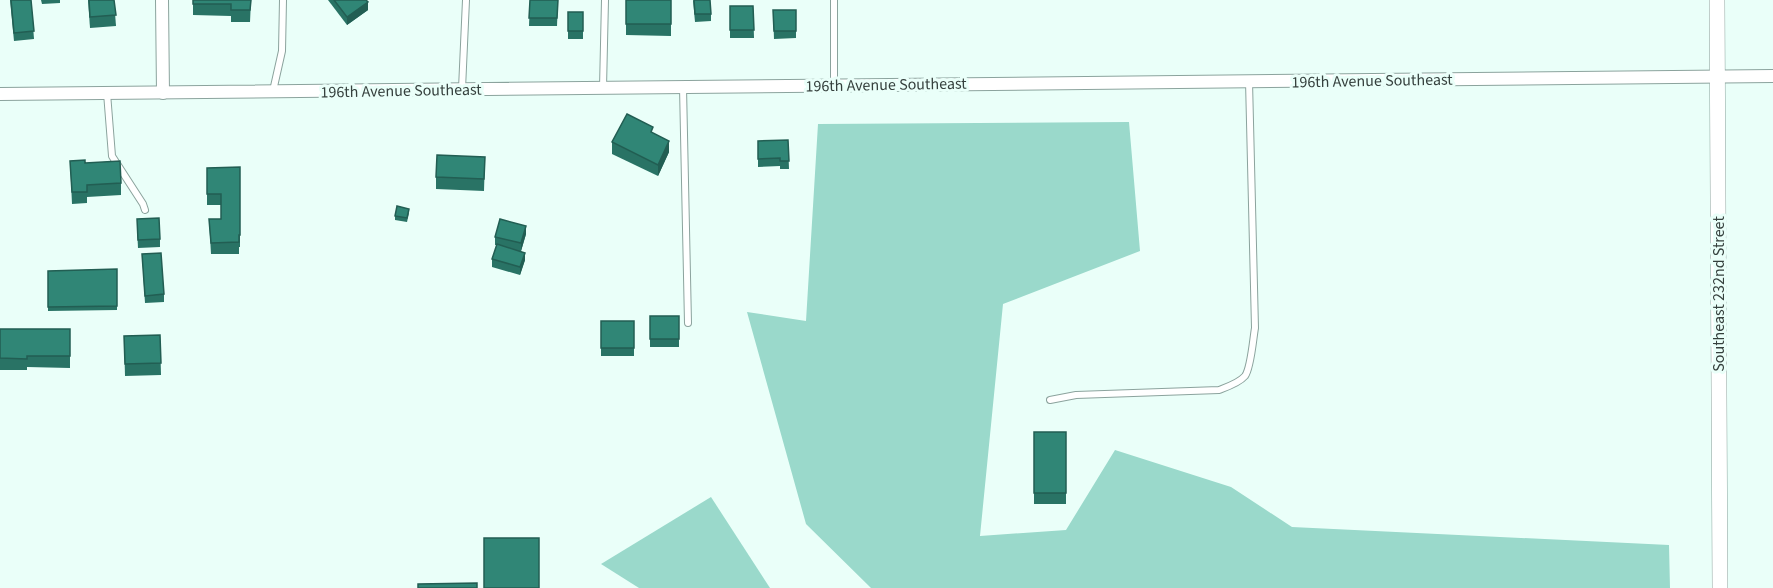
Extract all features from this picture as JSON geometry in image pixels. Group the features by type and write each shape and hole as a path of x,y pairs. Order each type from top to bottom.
{"street":[{"path":"162,0 163,93"},
{"name":"Southeast 232nd Street","path":"1717,0 1720,588"},
{"name":"196th Avenue Southeast","path":"0,94 1773,76"}],"lane":[{"path":"273,92 282,51 283,0"},
{"path":"462,89 466,0"},
{"path":"603,88 605,0"},
{"path":"834,0 834,85"},
{"path":"1050,400 1076,395 1219,390 1245,375 1255,328 1249,81"},
{"path":"683,87 688,323"},
{"path":"107,93 112,156 145,210"}],"green space":[{"path":"1129,122 1140,251 1003,304 980,536 1066,530 1115,450 1231,487 1292,527 1669,545 1670,588 871,588 806,524 747,312 806,321 818,124"},
{"path":"711,497 770,588 639,588 601,564"}],"building":[{"path":"11,0 31,0 34,31 14,33"},
{"path":"89,0 114,0 116,15 90,17"},
{"path":"193,0 251,0 250,10 231,10 231,4 193,4"},
{"path":"334,0 366,0 368,2 347,17"},
{"path":"530,0 558,0 557,18 529,18"},
{"path":"626,0 671,0 671,24 626,24"},
{"path":"694,0 710,0 711,14 695,14"},
{"path":"730,6 753,6 754,30 730,30"},
{"path":"773,10 796,10 796,31 774,31"},
{"path":"568,12 583,12 583,31 568,31"},
{"path":"627,114 653,127 651,132 669,141 658,165 612,142"},
{"path":"788,140 789,161 780,161 780,158 758,159 758,141"},
{"path":"437,155 485,157 484,179 436,177"},
{"path":"85,160 85,163 120,161 121,183 87,185 87,192 72,192 70,161"},
{"path":"240,167 239,242 211,243 209,219 221,219 221,194 207,194 207,168"},
{"path":"397,206 409,209 407,218 395,216"},
{"path":"159,218 160,239 138,240 137,219"},
{"path":"500,219 526,226 521,243 495,237"},
{"path":"497,244 525,253 520,267 492,259"},
{"path":"161,253 164,294 145,296 142,254"},
{"path":"117,269 117,306 48,307 48,271"},
{"path":"650,316 679,316 679,339 650,339"},
{"path":"601,321 634,321 634,348 601,348"},
{"path":"0,329 70,329 70,356 0,358"},
{"path":"160,335 161,363 125,364 124,336"},
{"path":"1034,432 1066,432 1066,493 1034,493"},
{"path":"484,538 539,538 539,588 484,588"},
{"path":"477,583 477,588 418,588 418,584"}]}
